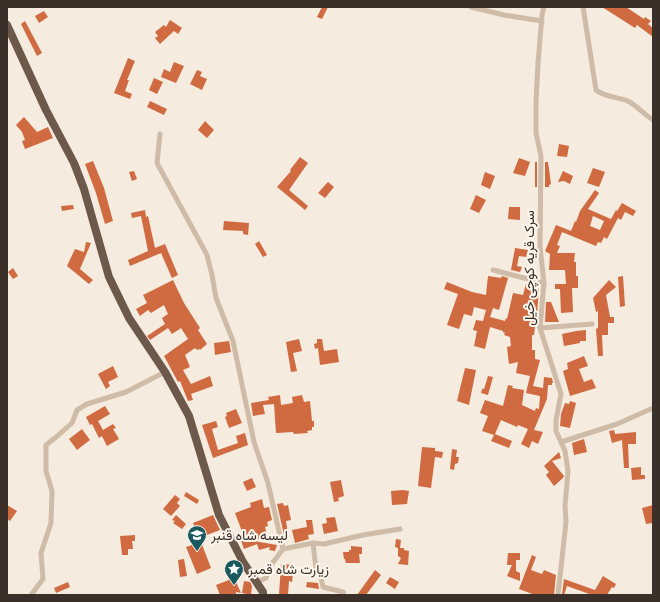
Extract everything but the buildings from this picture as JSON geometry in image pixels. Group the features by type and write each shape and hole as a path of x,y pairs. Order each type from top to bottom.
{"highway":[{"path":"7,25 46,110 74,162 84,189 109,277 129,318 165,372 189,416 219,515 243,562 257,582 263,595"}],"street":[{"path":"471,7 504,15 542,21"},
{"name":"سرک قریه کوچی خیل","path":"544,7 538,62 536,133 542,156 540,247 544,283 540,328 561,394 556,431 565,451 568,471 565,506 566,522 558,595"},
{"path":"583,7 596,90 600,93 616,96 635,105 653,120"},
{"path":"160,134 157,163 207,255 216,298 233,341 254,442 268,483 283,549"},
{"path":"492,270 544,283"},
{"path":"540,328 592,324"},
{"path":"31,595 44,579 41,553 51,523 52,491 46,471 46,446 72,423 78,410 95,401 126,392 165,372"},
{"path":"561,442 617,424 653,408"},
{"path":"257,582 266,578 271,565 283,549 314,543 324,544 363,535 400,529"},
{"path":"314,543 316,569 321,578 323,587 344,592 344,595"}],"place":[{"name":"لیسه شاه قنبر","path":"197,552"},
{"name":"زیارت شاه قمبر","path":"234,586"}]}
